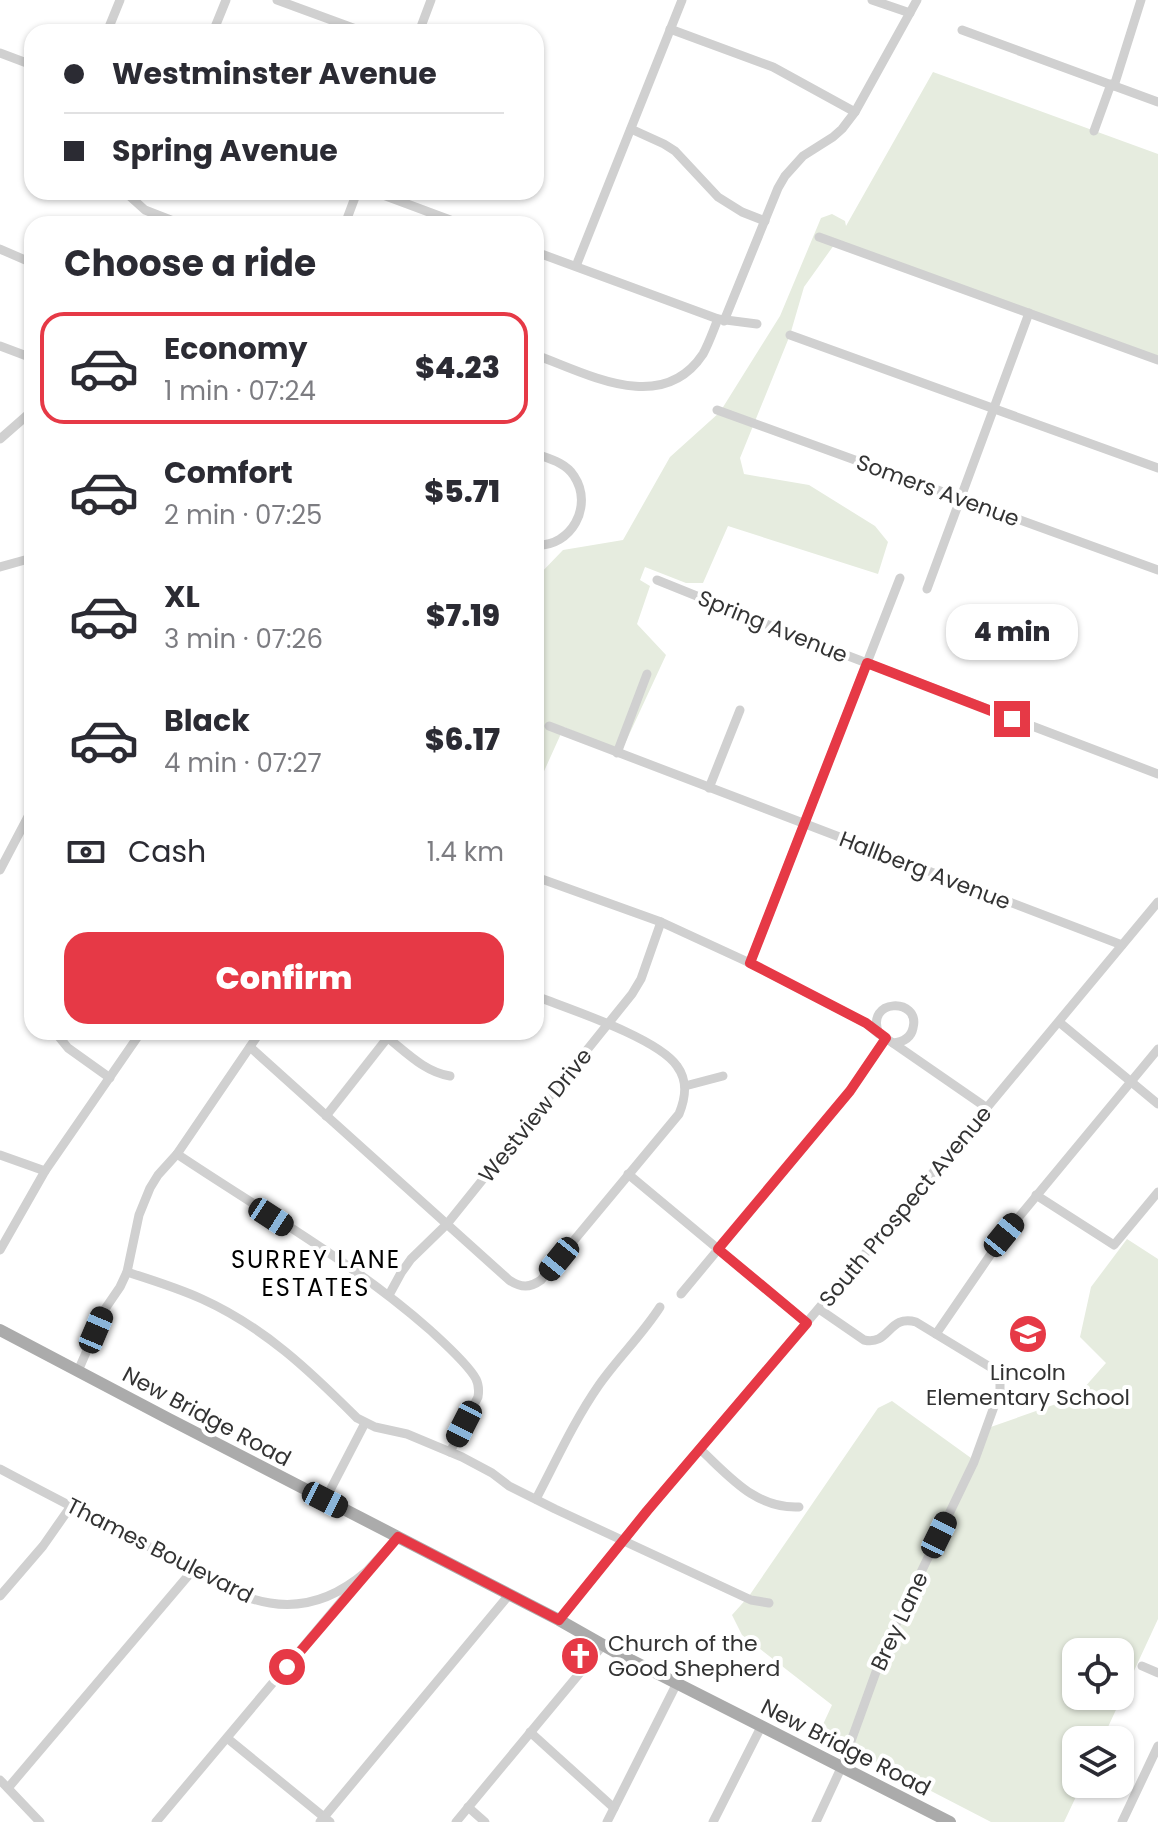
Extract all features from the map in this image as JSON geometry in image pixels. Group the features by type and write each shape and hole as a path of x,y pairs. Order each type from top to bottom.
{"main road":[{"name":"New Bridge Road","path":"0,1330 761,1727 842,1766 928,1817 950,1822"}],"street":[{"path":"110,24 120,0"},
{"path":"216,24 226,0"},
{"path":"277,0 342,24"},
{"path":"422,24 431,0"},
{"path":"576,266 682,0"},
{"path":"872,0 910,13"},
{"path":"544,358 627,387 654,386 679,376 697,362 721,320 778,188 793,166 815,147 833,137 855,112 917,0"},
{"path":"1094,131 1141,0"},
{"path":"670,29 773,67 855,112"},
{"path":"962,30 1158,102"},
{"path":"0,53 24,62"},
{"path":"631,129 675,151 718,197 742,212 765,221"},
{"path":"134,200 145,210 160,216"},
{"path":"396,200 440,216"},
{"path":"819,237 1158,360"},
{"path":"0,249 24,260"},
{"path":"544,255 721,320 757,324"},
{"path":"927,589 1029,313"},
{"path":"790,335 1158,468"},
{"path":"0,346 24,355"},
{"name":"Somers Avenue","path":"717,410 1158,570"},
{"path":"0,439 24,418"},
{"path":"544,457 559,462 570,471 582,495 577,521 569,533 544,544"},
{"path":"0,567 24,560"},
{"path":"750,963 900,578"},
{"name":"Spring Avenue","path":"657,580 1158,774"},
{"path":"617,753 647,674"},
{"path":"709,788 740,710"},
{"name":"Hallberg Avenue","path":"549,726 1122,945"},
{"path":"0,870 24,824"},
{"path":"544,880 661,922 750,963 866,1023 987,1108"},
{"name":"South Prospect Avenue","path":"559,1620 1158,902"},
{"name":"Westview Drive","path":"389,1295 411,1259 447,1224 632,994 641,979 661,922"},
{"path":"250,1047 509,1280 523,1286 541,1280 679,1114 685,1086 679,1067 665,1054 609,1024 544,999"},
{"path":"1059,1022 1158,1104"},
{"path":"681,1294 850,1091 886,1038"},
{"path":"62,1040 110,1078"},
{"path":"0,1250 45,1171 136,1040"},
{"path":"78,1371 105,1309 127,1272 139,1215 150,1188 177,1154 255,1040"},
{"path":"326,1116 386,1040"},
{"path":"395,1040 427,1069 450,1076"},
{"path":"819,1309 869,1342 881,1339 890,1327 903,1321 916,1322 936,1334 980,1268 1036,1195 1158,1049"},
{"path":"685,1086 723,1076"},
{"path":"177,1154 389,1295 448,1347 478,1383 478,1397 450,1452"},
{"path":"0,1155 45,1171"},
{"path":"628,1174 807,1323"},
{"path":"1036,1195 1114,1245 1158,1192"},
{"path":"127,1272 201,1299 246,1323 307,1368 365,1423 407,1434 450,1452 492,1473 509,1486 623,1541 751,1600 769,1603"},
{"path":"536,1499 593,1394 660,1307"},
{"name":"Brey Lane","path":"816,1822 842,1766 885,1647 974,1462 1000,1390 1000,1380 995,1370 936,1334"},
{"path":"325,1500 365,1423"},
{"path":"701,1450 756,1498 779,1506 799,1507"},
{"name":"Thames Boulevard","path":"0,1469 242,1595 270,1603 300,1604 326,1598 354,1583 366,1572"},
{"path":"0,1596 43,1546 71,1506"},
{"path":"156,1822 398,1537"},
{"path":"8,1788 193,1570"},
{"path":"227,1738 325,1820 509,1595"},
{"path":"456,1822 603,1645"},
{"path":"1142,1666 1158,1673"},
{"path":"607,1822 677,1683"},
{"path":"713,1822 761,1727"},
{"path":"530,1732 614,1808"},
{"path":"1122,1822 1158,1746"},
{"path":"0,1780 40,1822"},
{"path":"468,1807 485,1822"}],"shaded area":[{"path":"933,72 1158,154 1158,363 834,245 804,287 790,335 740,458 744,474 809,485 875,526 888,542 878,574 728,526 703,583 686,583 645,567 640,580 650,586 637,624 666,655 621,752 564,727 544,771 544,570 563,550 623,540 670,457 720,412 780,316 821,218 832,214 845,221 846,226"},
{"path":"1127,1239 1158,1259 1158,1619 1134,1671 1134,1638 1062,1638 1062,1710 1116,1710 1108,1726 1062,1726 1062,1798 1075,1798 1064,1822 991,1822 819,1733 832,1705 742,1635 732,1615 749,1596 878,1408 892,1401 971,1458 985,1429 1076,1397 1106,1363 1080,1337 1091,1287"}],"place":[{"name":"Lincoln Elementary School","path":"1028,1334"},
{"name":"Church of the Good Shepherd","path":"580,1656"}],"district":[{"name":"SURREY LANE ESTATES","path":"316,1274"}],"route":[{"path":"287,1667 398,1537 559,1620 807,1323 718,1249 850,1091 886,1038 866,1023 750,963 867,663 1012,719"}]}
